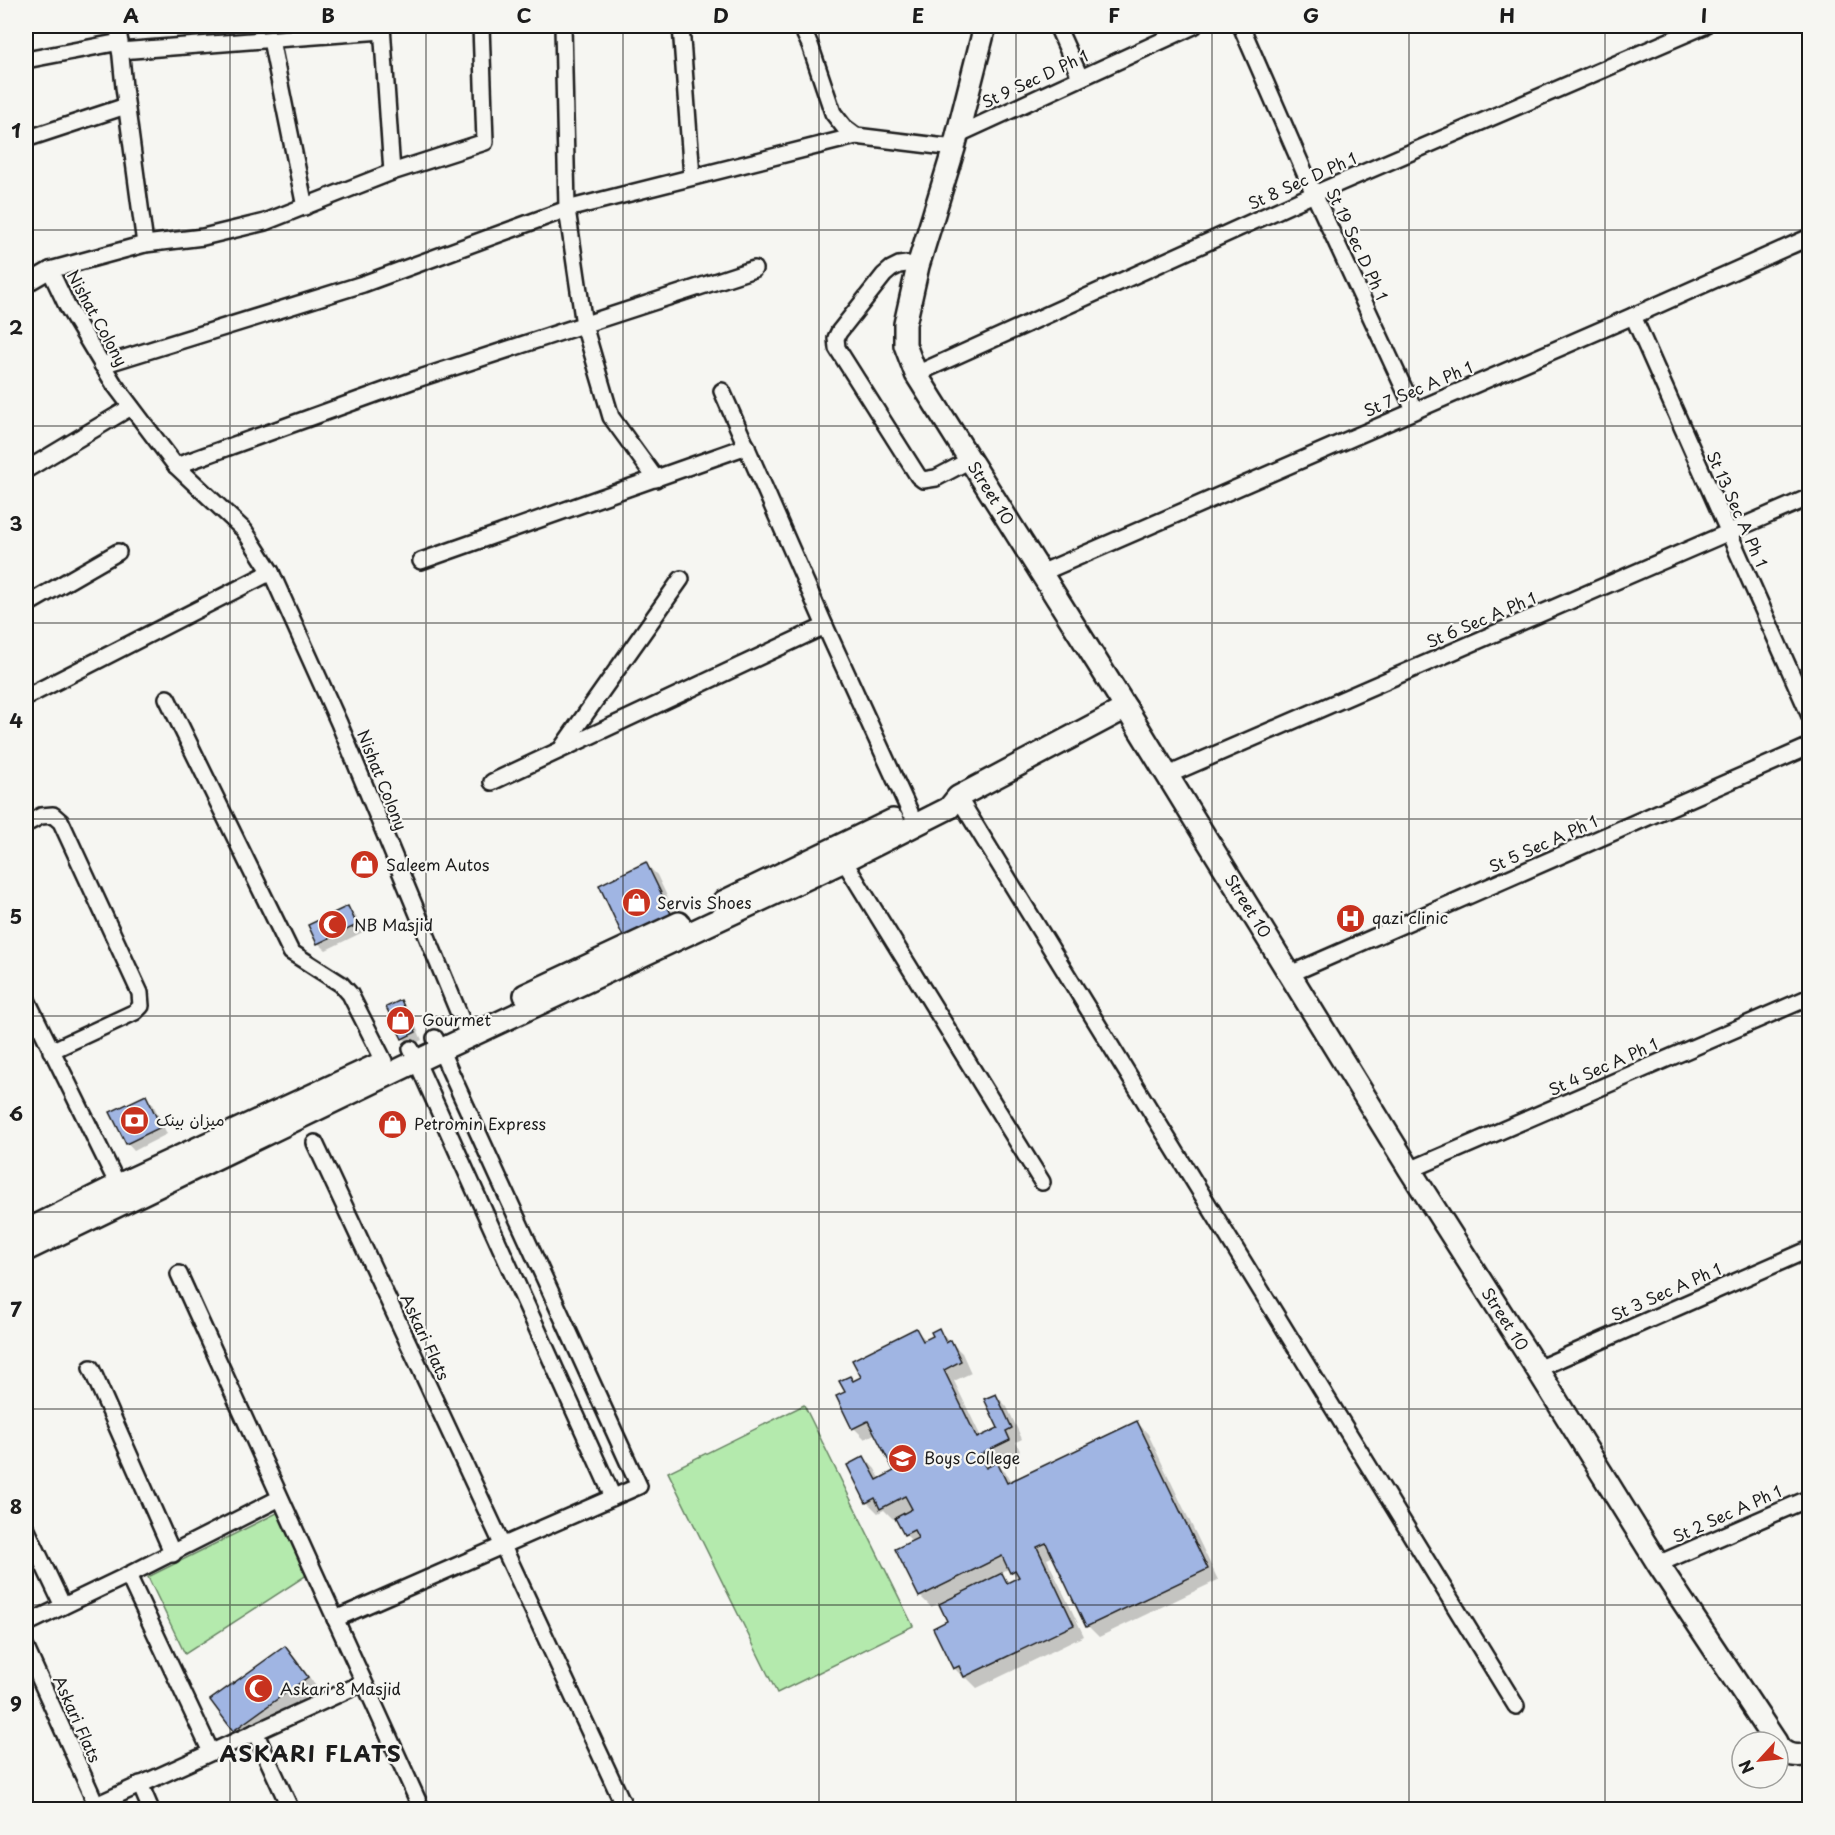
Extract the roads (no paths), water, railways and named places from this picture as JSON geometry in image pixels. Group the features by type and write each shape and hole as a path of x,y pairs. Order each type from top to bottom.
{"street":[{"path":"118,26 126,106 145,244"},
{"name":"Nishat Colony","path":"466,1031 339,723 271,572 244,530 176,466 131,407 102,366 67,306 50,270 145,244 203,237 265,222 392,172 484,142 481,26"},
{"path":"563,26 567,209 584,325 611,417 656,479"},
{"path":"681,26 692,177"},
{"path":"801,26 810,45 833,114 856,136"},
{"path":"810,45 816,26"},
{"name":"Street 10","path":"985,26 956,142 918,266 905,324 905,345 916,374 1168,775 1410,1170 1658,1564 1767,1730"},
{"path":"1057,26 1080,77"},
{"name":"St 9 Sec D Ph 1","path":"956,142 1080,77 1194,26"},
{"name":"St 19 Sec D Ph 1","path":"1241,26 1314,194 1414,410"},
{"name":"St 8 Sec D Ph 1","path":"916,374 1314,194 1704,26"},
{"path":"26,60 120,46 271,40 382,28 392,172"},
{"path":"271,40 305,207"},
{"path":"26,139 126,106"},
{"path":"102,366 363,284 567,209 856,136 956,142"},
{"name":"St 7 Sec A Ph 1","path":"1041,573 1633,316 1809,237"},
{"path":"918,266 899,265 884,275 839,332 836,338 837,348 918,476 923,480 936,478 970,460"},
{"path":"176,466 417,379 754,269"},
{"path":"26,284 50,270"},
{"name":"St 13 Sec A Ph 1","path":"1633,316 1809,716"},
{"path":"722,391 910,812"},
{"path":"26,470 131,407"},
{"path":"421,561 747,446"},
{"name":"St 6 Sec A Ph 1","path":"1168,775 1809,497"},
{"path":"26,605 118,552"},
{"path":"26,697 271,572"},
{"path":"561,748 681,579"},
{"path":"492,782 825,626"},
{"path":"167,698 291,952 341,984 350,994 384,1061"},
{"path":"26,1250 414,1055 844,861 949,808 958,797 1126,708"},
{"name":"St 5 Sec A Ph 1","path":"1290,974 1809,746"},
{"path":"466,1031 910,812 944,796 958,797"},
{"path":"958,797 1516,1706"},
{"path":"26,824 41,816 53,815 61,822 140,993 141,1006 135,1012 51,1051"},
{"path":"844,861 1042,1182"},
{"name":"St 4 Sec A Ph 1","path":"1410,1170 1809,997"},
{"path":"26,998 118,1185"},
{"path":"334,1619 639,1486 438,1044"},
{"path":"26,1231 118,1185 384,1061 414,1055"},
{"path":"414,1055 613,1497"},
{"name":"Askari Flats","path":"315,1143 626,1809"},
{"name":"St 3 Sec A Ph 1","path":"1537,1369 1809,1249"},
{"path":"518,1285 542,1273"},
{"path":"179,1274 422,1809"},
{"path":"91,1368 172,1554"},
{"path":"26,1624 172,1554 280,1498"},
{"name":"St 2 Sec A Ph 1","path":"1658,1564 1809,1498"},
{"path":"26,1528 63,1606"},
{"path":"128,1575 211,1752"},
{"name":"Askari Flats","path":"26,1648 90,1807 363,1683"},
{"path":"255,1732 291,1809"},
{"path":"1790,1754 1801,1756 1809,1754"},
{"path":"140,1784 151,1809"}],"place":[{"name":"Saleem Autos","path":"365,865"},
{"name":"Servis Shoes","path":"636,903"},
{"name":"qazi clinic","path":"1351,918"},
{"name":"NB Masjid","path":"333,925"},
{"name":"Gourmet","path":"401,1020"},
{"name":"میزان بینک","path":"135,1120"},
{"name":"Petromin Express","path":"393,1124"},
{"name":"Boys College","path":"903,1458"},
{"name":"Askari 8 Masjid","path":"259,1689"}],"district":[{"name":"ASKARI FLATS","path":"311,1754"}]}
